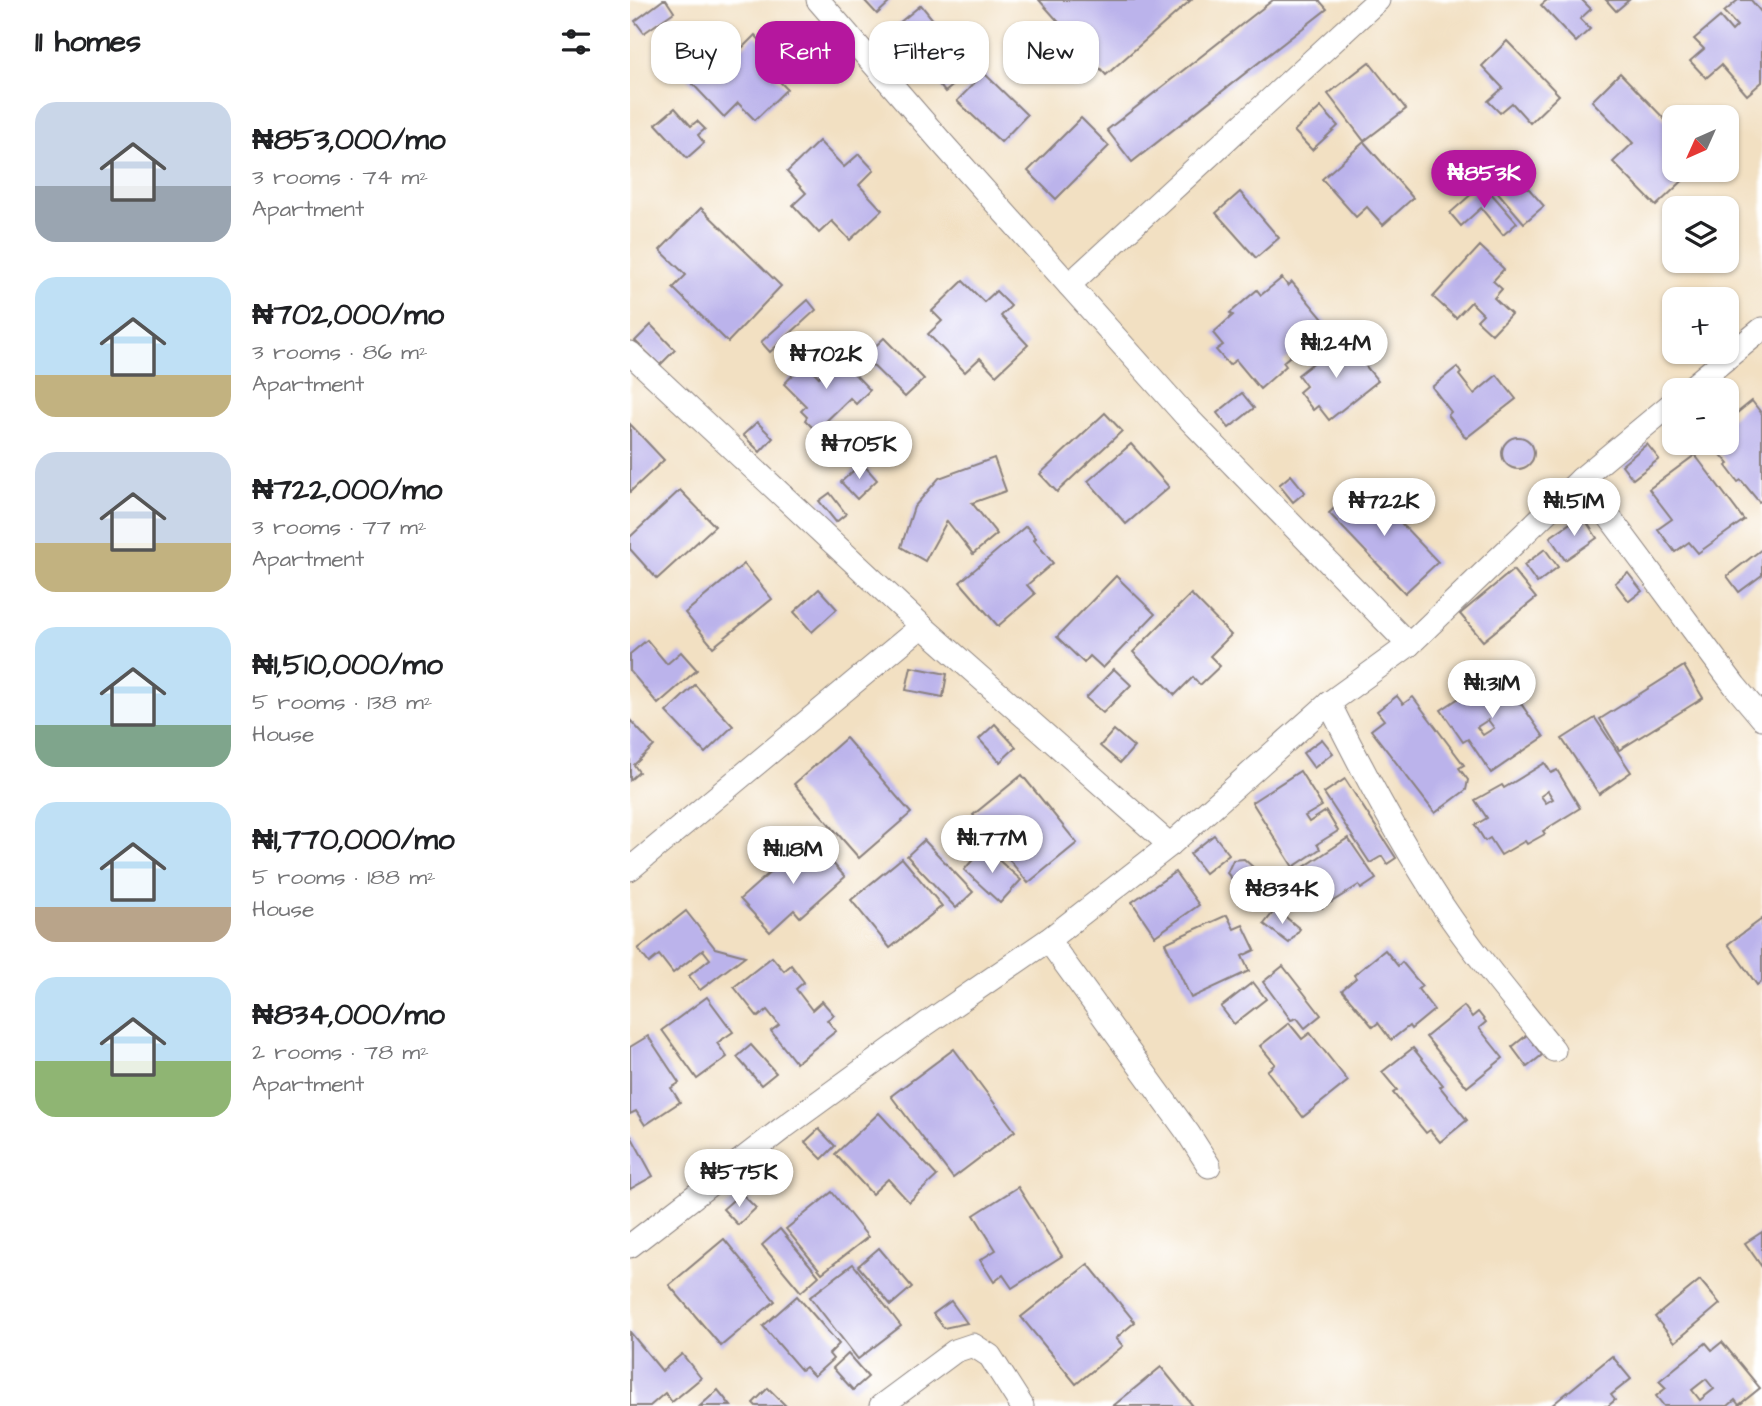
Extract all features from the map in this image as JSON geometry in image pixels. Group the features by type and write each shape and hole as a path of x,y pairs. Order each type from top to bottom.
{"street":[{"path":"818,0 1185,415 1409,645"},
{"path":"1069,285 1378,0"},
{"path":"1703,378 1762,329"},
{"path":"630,353 922,626 1170,845"},
{"path":"630,1246 783,1128 1048,940 1170,845 1329,703 1409,645 1581,478 1662,412"},
{"path":"1581,478 1762,719"},
{"path":"630,869 922,626"},
{"path":"1329,703 1368,781 1443,905 1489,969 1554,1050"},
{"path":"1048,940 1209,1166"},
{"path":"881,1406 955,1351 973,1345 990,1356 1022,1406"}],"building":[{"path":"663,0 666,0 674,12 661,21 651,21 651,28 644,33 635,21"},
{"path":"864,0 892,0 877,14"},
{"path":"1039,0 1191,0 1106,75 1099,67 1099,21 1058,21"},
{"path":"1273,0 1319,0 1327,9 1132,162 1107,130"},
{"path":"1547,0 1582,0 1591,9 1580,19 1590,29 1576,42 1541,5"},
{"path":"1606,0 1629,0 1616,11"},
{"path":"1738,0 1751,0 1762,13 1762,82 1747,95 1721,65 1706,78 1690,61 1704,49 1694,39 1720,17 1732,31 1737,26 1724,12"},
{"path":"921,5 934,21 902,21"},
{"path":"755,35 755,84 782,84 787,89 755,120 738,103 724,117 693,84 741,84 741,45 743,47"},
{"path":"1507,41 1559,95 1530,123 1512,103 1500,113 1488,101 1503,88 1482,66"},
{"path":"1369,62 1406,109 1364,141 1328,94"},
{"path":"1620,73 1662,117 1662,182 1681,182 1667,196 1662,196 1662,200 1656,206 1613,162 1633,143 1592,101"},
{"path":"989,78 1027,115 1001,142 957,101 973,84 989,84"},
{"path":"938,84 955,84 945,92"},
{"path":"1321,107 1338,126 1312,150 1294,131"},
{"path":"675,108 691,126 697,121 705,129 698,135 704,143 687,158 656,124"},
{"path":"1081,118 1109,146 1056,199 1028,171"},
{"path":"819,141 844,167 859,154 874,170 859,185 882,210 850,240 832,221 819,233 793,205 806,193 787,172"},
{"path":"1364,142 1413,198 1383,225 1367,207 1356,217 1322,179"},
{"path":"1514,172 1544,206 1524,223 1495,189"},
{"path":"1483,184 1517,223 1503,235 1481,208 1461,226 1450,213"},
{"path":"1240,192 1279,238 1256,258 1216,213"},
{"path":"701,208 781,286 728,342 673,288 686,275 660,250"},
{"path":"1480,246 1504,269 1493,281 1502,289 1494,298 1511,314 1492,334 1477,320 1483,314 1471,302 1456,318 1433,297"},
{"path":"1282,278 1288,286 1292,282 1328,325 1283,362 1286,366 1260,389 1236,360 1229,365 1216,350 1223,345 1213,333 1233,315 1230,313 1257,290 1261,295"},
{"path":"963,281 984,302 996,291 1011,306 1001,316 1028,345 996,375 980,358 965,372 928,334 942,321 932,311"},
{"path":"808,300 816,310 770,352 761,342"},
{"path":"651,325 675,350 660,365 635,341"},
{"path":"884,338 924,379 905,397 864,357"},
{"path":"1344,339 1378,381 1329,420 1318,406 1313,410 1299,392 1306,386 1298,375"},
{"path":"839,358 870,390 856,404 850,398 816,431 805,420 807,417 801,411 806,406 784,384 805,363 819,377"},
{"path":"1457,367 1461,373 1459,375 1474,394 1497,375 1516,399 1466,438 1448,415 1451,412 1432,387"},
{"path":"1242,393 1254,408 1229,428 1217,413"},
{"path":"1752,401 1762,414 1762,500 1759,502 1741,480 1738,482 1721,455 1739,455 1739,411"},
{"path":"1105,413 1122,431 1057,492 1040,474"},
{"path":"757,422 773,438 760,452 743,435"},
{"path":"630,424 664,460 630,492"},
{"path":"1518,437 1530,441 1534,453 1530,465 1518,469 1506,465 1502,453 1506,441"},
{"path":"1131,444 1169,487 1126,524 1088,481"},
{"path":"1647,444 1659,459 1633,479 1622,465"},
{"path":"1695,455 1744,520 1698,553 1689,542 1675,552 1658,529 1672,519 1649,489"},
{"path":"994,458 1006,491 972,503 997,534 973,554 947,521 925,561 901,547 914,507 939,478"},
{"path":"862,463 877,480 857,499 841,482"},
{"path":"1291,475 1305,492 1293,502 1279,485"},
{"path":"1362,482 1438,562 1405,593 1329,513"},
{"path":"680,490 715,526 657,579 630,549 630,537"},
{"path":"830,493 846,514 836,522 819,501"},
{"path":"1582,515 1597,538 1565,560 1550,537"},
{"path":"1026,526 1053,563 1027,585 1035,594 998,626 960,582"},
{"path":"1545,549 1558,567 1537,583 1524,565"},
{"path":"1762,549 1762,575 1739,592 1727,576"},
{"path":"744,564 772,599 713,647 685,613"},
{"path":"1513,570 1536,598 1483,641 1460,614"},
{"path":"1628,573 1642,591 1629,601 1615,583"},
{"path":"1116,576 1155,614 1103,668 1090,656 1084,663 1057,637"},
{"path":"819,589 837,609 812,632 794,612"},
{"path":"1191,594 1231,635 1210,656 1220,666 1200,685 1193,677 1175,695 1133,652"},
{"path":"647,640 667,664 681,652 697,670 658,704 630,671 630,654"},
{"path":"1684,666 1703,698 1619,750 1600,719"},
{"path":"911,667 947,674 943,697 906,690"},
{"path":"1114,669 1131,685 1103,713 1086,698"},
{"path":"1478,670 1486,681 1499,672 1544,737 1491,773 1468,739 1463,742 1441,710 1468,692 1460,681","holes":["1488,720 1494,728 1483,735 1477,727"]},
{"path":"695,685 733,726 705,753 666,712"},
{"path":"1397,696 1403,704 1413,697 1464,765 1459,768 1468,780 1466,790 1435,813 1371,730 1384,720 1377,711"},
{"path":"1595,718 1631,772 1599,794 1562,739"},
{"path":"630,720 654,746 634,765 639,772 630,780"},
{"path":"995,724 1016,747 1000,762 979,739"},
{"path":"1114,730 1134,747 1120,763 1100,746"},
{"path":"846,738 911,813 859,858 794,784"},
{"path":"1322,739 1333,753 1314,768 1303,753"},
{"path":"1545,763 1551,773 1557,770 1580,808 1543,831 1545,834 1527,844 1525,841 1501,855 1490,838 1485,841 1475,825 1487,818 1475,800 1502,785 1504,788","holes":["1548,791 1553,799 1546,803 1541,796"]},
{"path":"1300,771 1322,806 1305,816 1309,822 1326,811 1338,831 1317,844 1320,849 1293,867 1252,802"},
{"path":"1022,775 1077,843 1028,883 973,815"},
{"path":"1345,779 1396,858 1387,864 1382,856 1370,863 1324,793"},
{"path":"1214,835 1229,854 1205,873 1190,854"},
{"path":"810,837 845,877 800,917 794,910 770,932 740,899"},
{"path":"1348,838 1376,879 1361,889 1359,885 1322,908 1298,871"},
{"path":"924,840 973,892 956,908 907,856"},
{"path":"984,847 1021,880 1000,903 964,870"},
{"path":"902,858 942,906 890,948 851,900"},
{"path":"1244,859 1254,868 1249,882 1237,885 1227,873 1233,860"},
{"path":"1175,872 1199,905 1155,936 1132,902"},
{"path":"1276,909 1300,929 1289,943 1264,924"},
{"path":"686,911 715,948 745,956 700,990 689,976 710,959 703,950 673,973 659,955 649,963 638,949"},
{"path":"1227,915 1234,929 1243,925 1255,950 1242,956 1249,971 1191,998 1165,943"},
{"path":"1762,919 1762,981 1757,985 1728,944"},
{"path":"1385,950 1398,966 1402,962 1422,986 1418,989 1434,1010 1411,1029 1409,1026 1391,1040 1378,1023 1373,1027 1342,990 1356,978 1354,975"},
{"path":"772,957 784,971 791,965 804,982 796,989 812,1010 822,1001 834,1015 827,1020 836,1031 796,1063 771,1031 779,1025 767,1010 758,1017 734,987"},
{"path":"1283,966 1321,1015 1305,1028 1297,1018 1291,1020 1263,982"},
{"path":"1253,982 1266,999 1234,1024 1221,1007"},
{"path":"707,997 733,1032 717,1043 727,1057 697,1079 662,1030"},
{"path":"1464,1006 1472,1017 1478,1012 1486,1022 1479,1028 1503,1058 1467,1087 1426,1037"},
{"path":"1289,1023 1302,1039 1310,1033 1348,1081 1303,1117 1267,1071 1275,1064 1260,1046"},
{"path":"1527,1035 1542,1055 1527,1067 1512,1047"},
{"path":"648,1036 679,1083 671,1088 680,1102 645,1125 636,1111 630,1114 630,1047"},
{"path":"751,1045 776,1073 761,1085 737,1057"},
{"path":"1413,1048 1467,1120 1440,1142 1430,1130 1426,1133 1393,1093 1397,1090 1382,1072"},
{"path":"954,1049 1015,1131 953,1178 891,1096"},
{"path":"879,1113 937,1176 909,1202 888,1179 872,1194 835,1154"},
{"path":"819,1129 835,1146 822,1159 805,1142"},
{"path":"630,1134 653,1176 630,1189"},
{"path":"1018,1187 1062,1256 1012,1288 1003,1275 994,1282 980,1260 996,1250 974,1215"},
{"path":"832,1192 868,1237 822,1273 786,1229"},
{"path":"741,1193 756,1208 738,1225 723,1209"},
{"path":"780,1229 819,1276 801,1292 762,1245"},
{"path":"1762,1232 1762,1267 1745,1243"},
{"path":"724,1239 775,1301 721,1346 669,1285"},
{"path":"879,1248 912,1287 891,1305 858,1266"},
{"path":"853,1264 901,1326 858,1359 810,1297"},
{"path":"1088,1264 1135,1322 1116,1338 1123,1346 1076,1384 1021,1317"},
{"path":"1700,1280 1720,1304 1675,1342 1655,1317"},
{"path":"797,1296 839,1344 829,1354 833,1359 814,1376 805,1367 801,1370 763,1326"},
{"path":"951,1301 967,1323 944,1328 933,1314"},
{"path":"630,1332 662,1371 682,1354 701,1378 672,1402 665,1393 650,1406 630,1406"},
{"path":"1722,1342 1760,1388 1739,1405 1735,1400 1728,1406 1664,1406 1656,1396 1666,1388 1659,1381 1706,1343 1712,1350","holes":["1706,1379 1714,1389 1700,1400 1692,1390"]},
{"path":"848,1354 868,1377 853,1390 833,1368"},
{"path":"1612,1356 1631,1379 1611,1395 1615,1400 1608,1406 1551,1406"},
{"path":"1161,1367 1193,1406 1113,1406"},
{"path":"768,1388 786,1406 756,1406 753,1403"},
{"path":"718,1390 731,1406 700,1406"}]}
